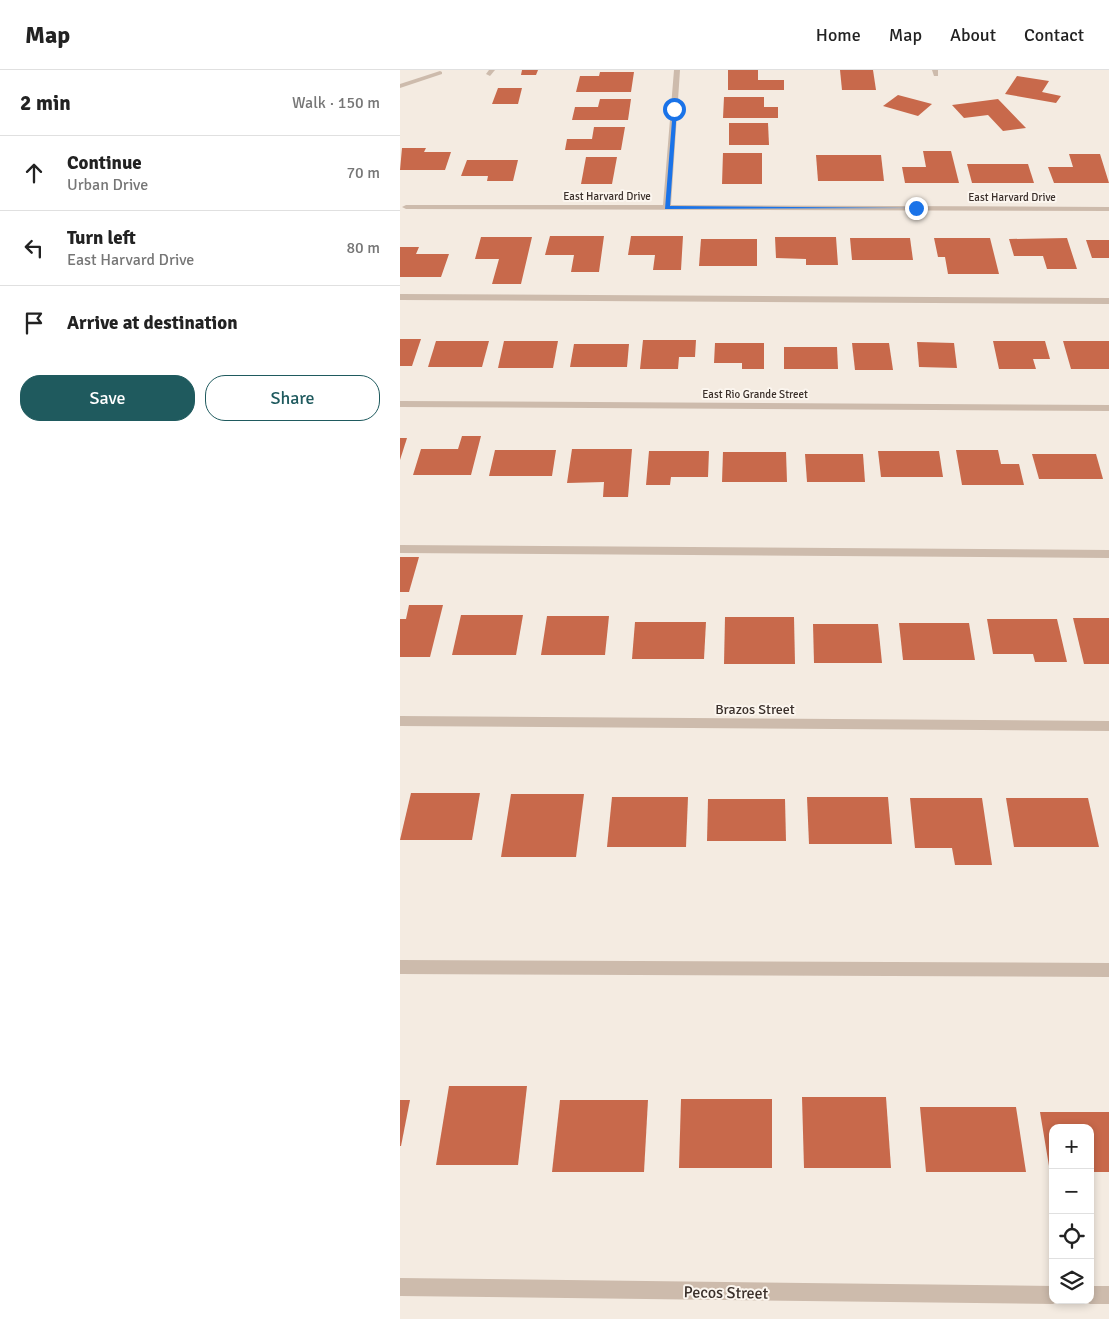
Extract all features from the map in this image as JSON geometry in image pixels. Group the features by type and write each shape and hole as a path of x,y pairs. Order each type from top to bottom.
{"street":[{"path":"667,207 677,70"},
{"path":"400,86 440,73"},
{"name":"East Harvard Drive","path":"406,207 1109,208"},
{"path":"400,297 1109,301"},
{"name":"East Rio Grande Street","path":"400,404 1109,408"},
{"path":"400,549 1109,554"},
{"name":"Brazos Street","path":"400,721 1109,726"},
{"path":"400,967 1109,970"},
{"name":"Pecos Street","path":"400,1287 1049,1295"},
{"path":"1094,1295 1109,1295"}],"building":[{"path":"522,70 538,70 536,75 521,75"},
{"path":"728,70 758,70 758,80 784,80 784,90 728,90"},
{"path":"840,70 873,70 876,90 842,90"},
{"path":"600,72 634,72 631,92 576,92 580,76 599,76"},
{"path":"1017,76 1049,81 1042,92 1061,96 1056,103 1005,94"},
{"path":"498,88 522,88 518,104 492,104"},
{"path":"898,95 932,104 918,116 883,106"},
{"path":"724,97 764,97 764,107 778,107 778,118 723,118"},
{"path":"600,99 631,99 628,120 572,120 575,107 598,107"},
{"path":"998,99 1026,128 1003,131 988,115 964,118 952,105"},
{"path":"729,123 768,123 769,145 729,145"},
{"path":"594,127 625,127 621,150 565,150 567,139 592,139"},
{"path":"402,148 426,148 424,152 451,152 445,170 400,170"},
{"path":"923,151 951,151 959,183 905,183 902,167 926,167"},
{"path":"723,153 762,153 762,184 722,184"},
{"path":"1069,154 1100,154 1109,183 1054,183 1048,167 1073,167"},
{"path":"816,155 881,155 884,181 818,181"},
{"path":"586,157 617,157 612,184 581,184"},
{"path":"467,160 518,160 513,181 487,181 488,176 461,176"},
{"path":"967,164 1028,164 1034,183 972,183"},
{"path":"550,236 604,236 599,272 571,272 574,255 545,255"},
{"path":"631,236 683,236 681,270 653,270 655,255 628,255"},
{"path":"481,237 532,237 521,284 492,284 499,259 475,259"},
{"path":"775,237 836,237 838,265 806,265 806,259 776,258"},
{"path":"850,238 910,238 913,260 852,260"},
{"path":"934,238 990,238 999,274 948,274 945,257 938,257"},
{"path":"1067,238 1077,269 1047,269 1043,256 1014,256 1009,239"},
{"path":"701,239 757,239 757,266 699,266"},
{"path":"1086,240 1109,240 1109,258 1092,258"},
{"path":"400,247 419,247 416,254 449,254 441,277 400,277"},
{"path":"400,339 421,339 412,366 400,366"},
{"path":"643,340 696,340 695,357 679,357 678,369 640,369"},
{"path":"436,341 489,341 482,367 428,367"},
{"path":"504,341 558,341 553,368 498,368"},
{"path":"993,341 1045,341 1050,359 1033,359 1036,369 999,369"},
{"path":"1063,341 1109,341 1109,369 1071,369"},
{"path":"917,342 954,343 957,368 919,367"},
{"path":"715,343 764,343 764,369 742,369 742,363 714,363"},
{"path":"852,343 889,343 893,370 855,370"},
{"path":"574,344 629,344 627,367 570,367"},
{"path":"784,347 837,347 838,369 784,369"},
{"path":"462,436 481,436 471,475 413,475 421,449 458,449"},
{"path":"400,438 407,438 400,460"},
{"path":"572,449 632,449 628,497 603,497 604,482 567,483"},
{"path":"495,450 556,450 552,476 489,476"},
{"path":"956,450 998,450 1001,464 1019,464 1024,485 962,485"},
{"path":"649,451 709,451 708,477 671,477 670,485 646,485"},
{"path":"878,451 939,451 943,477 881,477"},
{"path":"723,452 786,452 787,482 722,482"},
{"path":"805,454 863,454 865,482 807,482"},
{"path":"1032,454 1096,454 1103,479 1039,479"},
{"path":"400,557 419,557 409,592 400,592"},
{"path":"409,605 443,605 430,657 400,657 400,619 406,619"},
{"path":"461,615 523,615 516,655 452,655"},
{"path":"547,616 609,616 605,655 541,655"},
{"path":"725,617 794,617 795,664 724,664"},
{"path":"1073,618 1109,618 1109,664 1084,664"},
{"path":"987,619 1057,619 1067,662 1035,662 1033,654 993,654"},
{"path":"635,622 706,622 704,659 632,659"},
{"path":"899,623 969,623 975,660 903,660"},
{"path":"813,624 878,624 882,663 814,663"},
{"path":"411,793 480,793 472,840 400,840"},
{"path":"511,794 584,794 576,857 501,857"},
{"path":"612,797 688,797 686,847 607,847"},
{"path":"807,797 888,797 892,844 809,844"},
{"path":"910,798 982,798 992,865 955,865 952,848 915,848"},
{"path":"1006,798 1088,798 1099,847 1014,847"},
{"path":"708,799 785,799 786,841 707,841"},
{"path":"449,1086 527,1086 518,1165 436,1165"},
{"path":"802,1097 886,1097 891,1168 804,1168"},
{"path":"681,1099 772,1099 772,1168 679,1168"},
{"path":"400,1100 410,1100 401,1146 400,1146"},
{"path":"560,1100 648,1100 644,1172 552,1172"},
{"path":"920,1107 1016,1107 1026,1172 926,1172"},
{"path":"1040,1112 1109,1112 1109,1172 1094,1172 1094,1124 1049,1124 1049,1166"}],"route":[{"path":"674,109 667,207 916,208"}]}
